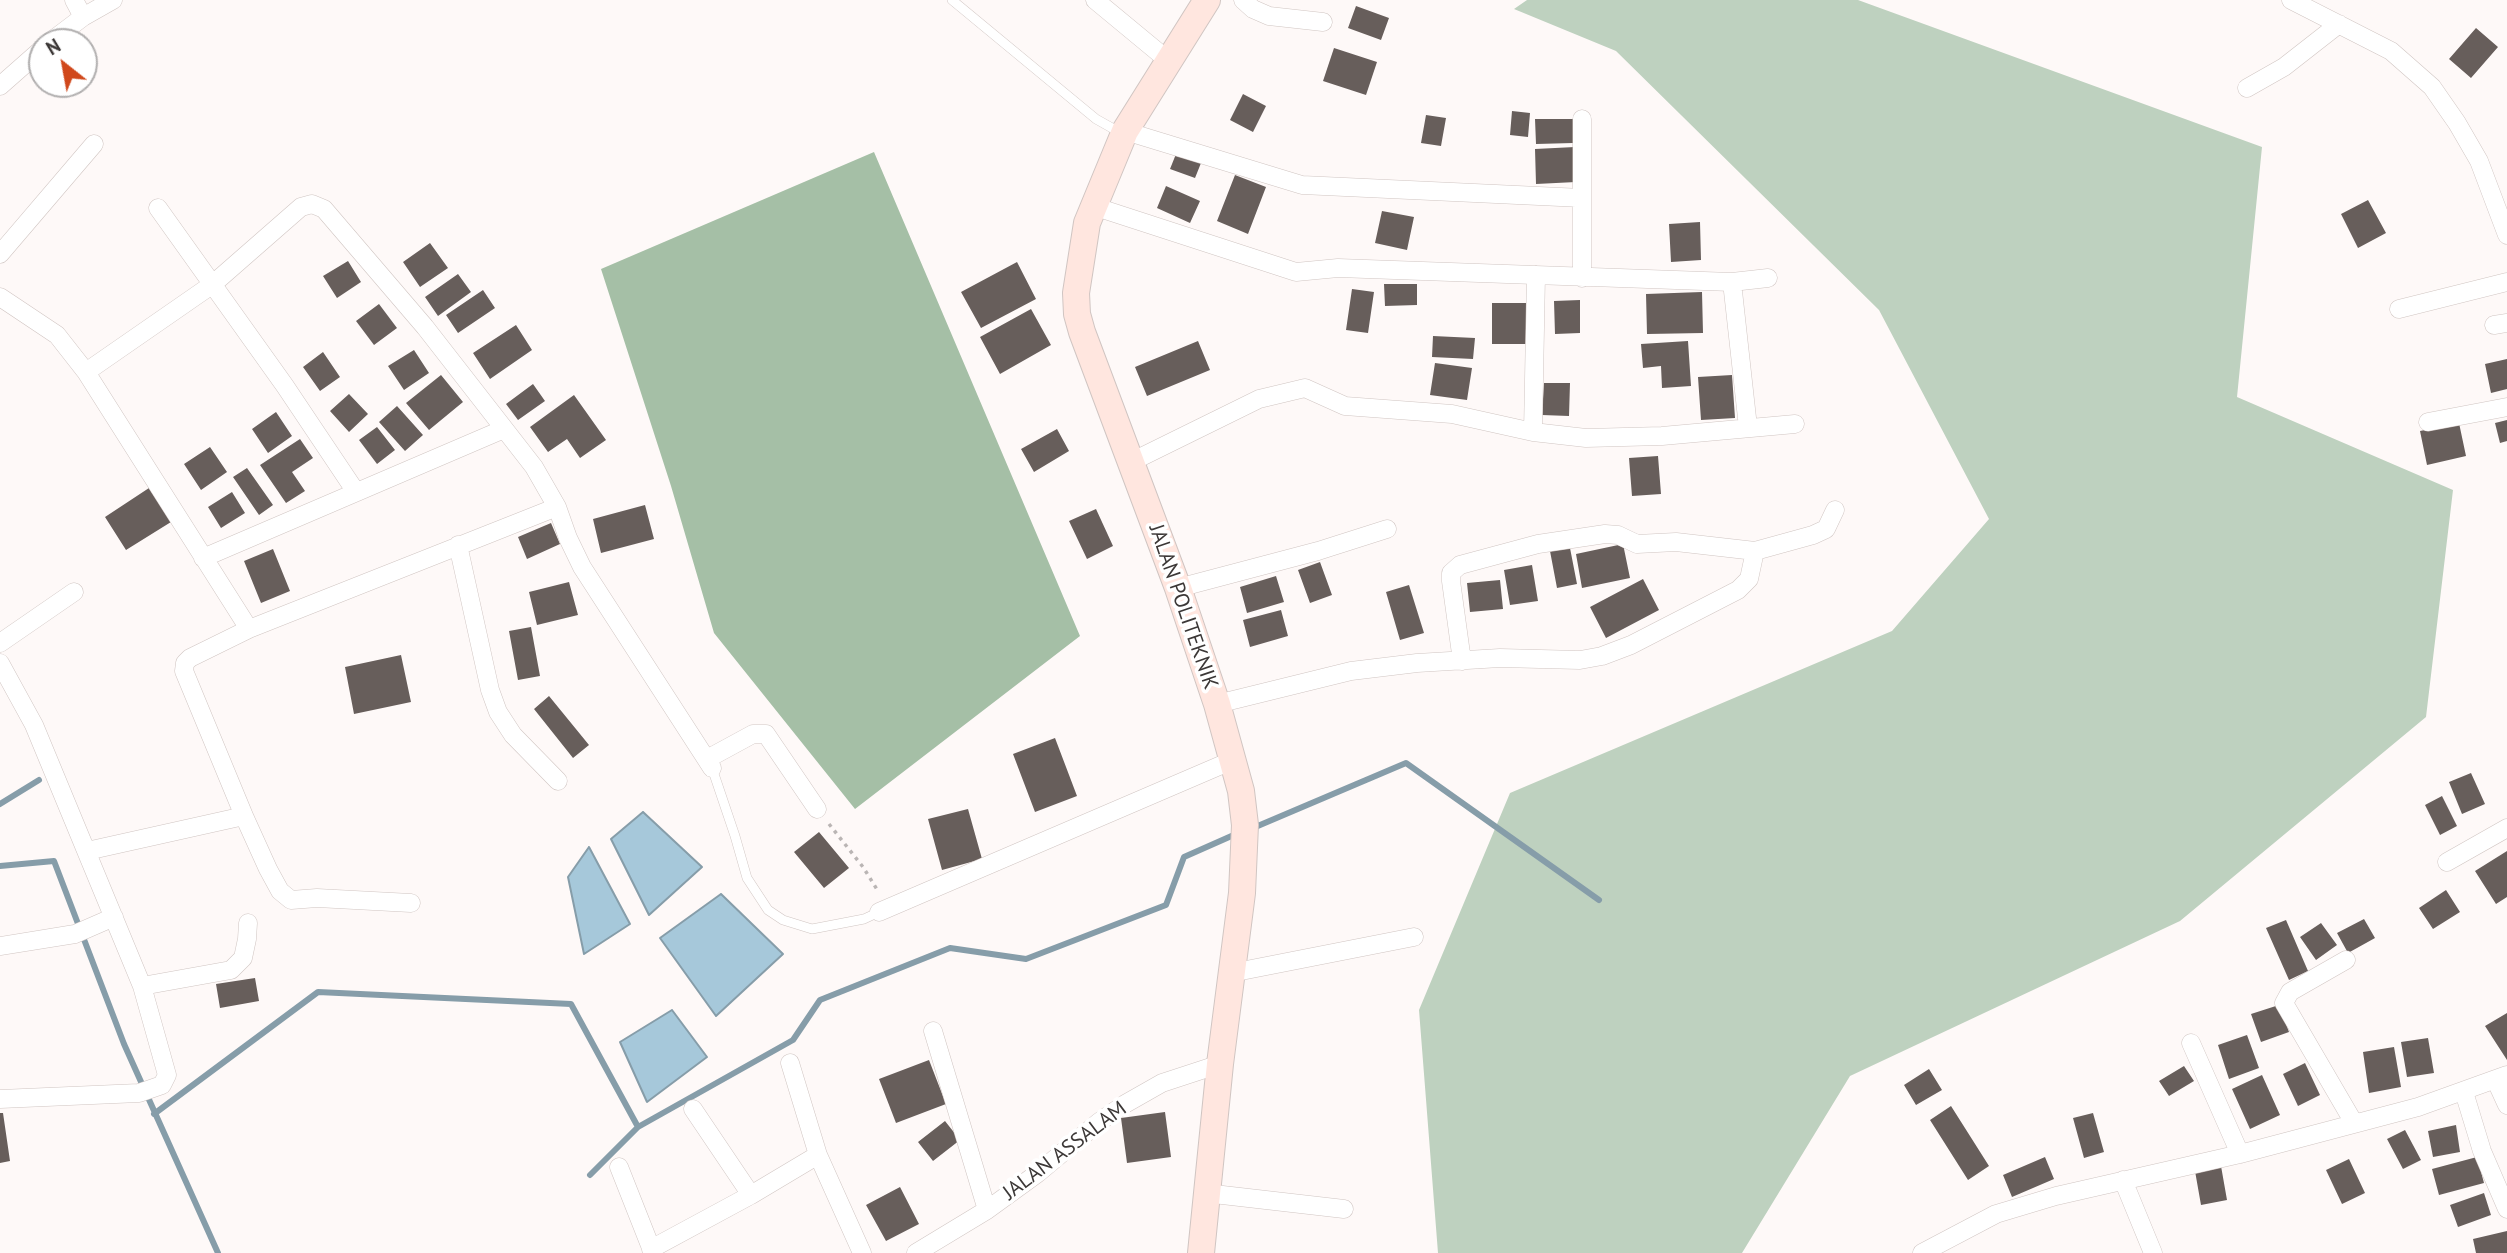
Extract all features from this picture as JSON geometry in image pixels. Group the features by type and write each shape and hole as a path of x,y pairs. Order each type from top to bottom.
{"street":[{"path":"74,0 83,17"},
{"path":"69,28 113,0"},
{"path":"1096,0 1170,62"},
{"name":"JALAN POLITEKNIK","path":"1201,1253 1205,1193 1242,893 1245,830 1241,791 1178,588 1077,314 1076,293 1081,250 1093,206 1125,131 1207,0"},
{"path":"1242,0 1253,9 1269,16 1323,22"},
{"path":"2291,0 2391,51 2432,87 2458,123 2479,161 2507,235"},
{"path":"2247,88 2299,56 2339,24"},
{"path":"0,86 28,61"},
{"path":"1582,119 1583,278"},
{"path":"1125,131 1302,185 1582,198"},
{"path":"0,254 94,144"},
{"path":"86,372 213,285 301,207 312,204 324,209 425,327 534,467 557,507 582,567 710,764 753,734 766,734 817,809"},
{"path":"1093,206 1290,271 1338,268 1732,282 1768,278"},
{"path":"158,208 356,492"},
{"path":"1532,432 1536,275"},
{"path":"1732,282 1748,427"},
{"path":"2399,309 2507,282"},
{"path":"0,297 57,335 86,372 249,629"},
{"path":"1131,462 1259,399 1305,388 1345,406 1452,414 1532,432 1599,438 1662,436 1795,424"},
{"path":"2428,422 2507,407"},
{"path":"203,558 504,429"},
{"path":"411,903 287,898 268,869 244,816 184,671 185,663 199,653 249,629 557,507"},
{"path":"1462,660 1451,581 1451,573 1460,565 1538,544 1605,534 1618,535 1637,544 1676,542 1755,551 1826,529 1835,510"},
{"path":"1178,588 1318,551 1387,529"},
{"path":"458,545 490,690 498,712 513,734 558,781"},
{"path":"1216,704 1351,671 1462,660 1580,660 1602,656 1630,645 1738,590 1749,579 1755,551"},
{"path":"0,643 75,592"},
{"path":"0,663 34,725 87,850 142,986 167,1075 166,1081 148,1091 0,1098"},
{"path":"884,910 1233,760"},
{"path":"87,850 244,816"},
{"path":"2446,862 2507,828"},
{"path":"0,946 75,934 114,917"},
{"path":"142,986 232,970 243,958 248,923"},
{"path":"1231,973 1414,937"},
{"path":"2346,960 2290,992 2284,1003 2354,1123"},
{"path":"933,1031 987,1210"},
{"path":"2192,1043 2239,1154"},
{"path":"790,1063 818,1155 862,1253"},
{"name":"JALAN ASSALAM","path":"916,1253 987,1210 1125,1104 1162,1083 1220,1064"},
{"path":"1926,1252 1996,1214 2056,1196 2239,1154 2418,1107 2501,1078 2507,1105"},
{"path":"2463,1091 2482,1151 2507,1209"},
{"path":"693,1109 751,1195"},
{"path":"619,1167 652,1251 818,1155"},
{"path":"2123,1180 2153,1253"},
{"path":"1205,1193 1344,1209"}],"lane":[{"path":"952,0 1096,119 1112,128 1125,131"},
{"path":"710,764 747,878 768,910 783,920 812,929 850,923 884,910"}],"path":[{"path":"817,809 863,867 884,910"}],"green space":[{"path":"1527,0 1858,0 2262,147 2237,397 2453,490 2426,717 2180,921 1850,1076 1742,1253 1438,1253 1419,1010 1510,793 1892,631 1989,519 1879,310 1616,51 1514,9"},
{"path":"874,152 1080,636 855,809 714,633 671,486 601,269"}],"water":[{"path":"643,812 702,867 649,915 611,839"},
{"path":"589,847 630,924 584,954 568,877"},
{"path":"721,894 783,954 716,1016 660,938"},
{"path":"672,1010 707,1057 647,1102 620,1042"}],"building":[{"path":"1356,6 1389,18 1381,40 1348,28"},
{"path":"2476,28 2498,47 2471,78 2449,59"},
{"path":"1334,48 1377,62 1366,95 1323,81"},
{"path":"1243,94 1266,106 1253,132 1230,120"},
{"path":"1512,111 1530,113 1528,137 1510,135"},
{"path":"1426,115 1446,118 1441,146 1421,143"},
{"path":"1535,119 1573,119 1573,143 1536,144"},
{"path":"1575,147 1576,182 1536,184 1535,149"},
{"path":"1176,154 1201,163 1195,178 1170,169"},
{"path":"1235,175 1266,187 1248,234 1217,221"},
{"path":"1166,186 1200,201 1190,223 1157,208"},
{"path":"2368,200 2386,233 2358,248 2341,214"},
{"path":"1382,211 1414,217 1407,250 1375,243"},
{"path":"1700,222 1701,260 1671,262 1669,224"},
{"path":"430,243 448,268 420,287 403,262"},
{"path":"348,261 361,282 337,298 323,276"},
{"path":"1017,262 1036,299 981,328 961,292"},
{"path":"458,274 471,292 438,316 425,297"},
{"path":"1384,284 1417,284 1417,305 1385,306"},
{"path":"1352,289 1374,292 1368,333 1346,330"},
{"path":"483,290 495,308 458,333 446,315"},
{"path":"1702,292 1703,333 1647,334 1646,294"},
{"path":"1580,300 1580,333 1555,334 1554,301"},
{"path":"1492,303 1527,303 1527,344 1492,344"},
{"path":"379,304 397,328 374,345 356,321"},
{"path":"1031,309 1051,345 1000,374 980,337"},
{"path":"516,325 532,350 490,379 473,353"},
{"path":"1433,336 1475,338 1473,359 1432,357"},
{"path":"1198,341 1210,370 1147,396 1135,367"},
{"path":"1688,341 1691,386 1662,388 1661,366 1643,368 1641,344"},
{"path":"414,350 429,373 404,390 388,366"},
{"path":"323,352 340,377 320,391 303,367"},
{"path":"2507,359 2507,389 2491,393 2485,364"},
{"path":"1435,363 1472,368 1467,400 1430,395"},
{"path":"441,375 463,402 429,430 406,403"},
{"path":"1732,375 1735,418 1701,420 1698,377"},
{"path":"1544,383 1570,383 1569,416 1542,415"},
{"path":"533,384 545,401 518,420 506,404"},
{"path":"349,394 368,414 349,432 330,411"},
{"path":"574,395 606,440 580,458 567,439 548,452 530,427"},
{"path":"397,406 423,435 405,451 379,422"},
{"path":"276,412 292,436 268,453 252,429"},
{"path":"2507,420 2507,441 2500,443 2495,423"},
{"path":"2459,423 2466,456 2427,465 2420,431"},
{"path":"377,427 395,450 377,464 359,440"},
{"path":"1057,429 1069,451 1034,472 1021,449"},
{"path":"300,439 313,458 292,472 305,491 286,503 260,465"},
{"path":"210,447 227,472 201,490 184,464"},
{"path":"1658,456 1661,494 1632,496 1629,458"},
{"path":"247,468 273,505 259,515 233,477"},
{"path":"149,488 171,522 126,550 105,517"},
{"path":"232,492 245,513 221,528 208,507"},
{"path":"645,505 654,539 601,553 593,519"},
{"path":"1096,509 1113,546 1087,559 1069,521"},
{"path":"551,523 560,544 527,559 518,537"},
{"path":"1623,544 1630,578 1582,588 1576,554"},
{"path":"1570,548 1577,584 1557,588 1550,551"},
{"path":"273,549 290,591 261,603 244,561"},
{"path":"1320,562 1332,595 1310,603 1298,570"},
{"path":"1532,565 1538,601 1510,605 1504,570"},
{"path":"1276,576 1284,602 1247,613 1240,587"},
{"path":"1643,579 1659,610 1606,638 1590,607"},
{"path":"1500,580 1503,609 1470,612 1467,583"},
{"path":"569,582 578,615 537,625 529,592"},
{"path":"1409,585 1424,633 1400,640 1386,592"},
{"path":"1281,610 1288,636 1250,647 1243,620"},
{"path":"531,627 540,676 518,680 509,631"},
{"path":"401,655 411,702 354,714 345,667"},
{"path":"549,696 589,745 573,758 534,709"},
{"path":"1055,738 1077,796 1035,812 1013,754"},
{"path":"2471,773 2485,804 2462,814 2449,782"},
{"path":"2442,796 2457,826 2440,835 2425,805"},
{"path":"968,809 982,859 942,870 928,819"},
{"path":"819,832 849,868 824,888 794,852"},
{"path":"2507,851 2507,897 2496,904 2475,871"},
{"path":"2446,890 2460,912 2433,929 2419,908"},
{"path":"2364,919 2375,938 2348,953 2337,933"},
{"path":"2286,920 2308,971 2289,980 2266,928"},
{"path":"2321,923 2337,945 2316,960 2300,937"},
{"path":"255,978 259,1001 220,1008 216,984"},
{"path":"2279,1005 2289,1032 2261,1042 2251,1014"},
{"path":"2507,1013 2507,1060 2485,1026"},
{"path":"2247,1035 2259,1068 2229,1079 2218,1045"},
{"path":"2428,1038 2434,1073 2407,1077 2401,1042"},
{"path":"2394,1047 2401,1087 2369,1093 2363,1052"},
{"path":"929,1060 946,1104 896,1123 879,1079"},
{"path":"2305,1063 2320,1095 2298,1106 2283,1074"},
{"path":"2184,1066 2194,1081 2169,1096 2159,1081"},
{"path":"1929,1069 1942,1090 1916,1105 1904,1085"},
{"path":"2262,1075 2280,1115 2250,1129 2232,1089"},
{"path":"1951,1106 1989,1166 1968,1180 1930,1120"},
{"path":"1165,1112 1171,1157 1127,1163 1121,1118"},
{"path":"0,1113 3,1113 10,1161 0,1163"},
{"path":"2093,1113 2104,1152 2084,1158 2073,1118"},
{"path":"945,1121 960,1140 933,1161 918,1142"},
{"path":"2456,1125 2460,1152 2433,1157 2428,1131"},
{"path":"2405,1130 2421,1160 2403,1169 2387,1139"},
{"path":"2045,1157 2054,1179 2012,1197 2003,1175"},
{"path":"2477,1157 2484,1183 2439,1195 2432,1169"},
{"path":"2349,1159 2365,1193 2342,1204 2326,1170"},
{"path":"2221,1166 2227,1200 2201,1205 2195,1171"},
{"path":"900,1187 919,1224 886,1241 866,1205"},
{"path":"2484,1193 2491,1215 2458,1227 2450,1205"},
{"path":"2507,1231 2507,1253 2476,1253 2473,1239"}],"waterway":[{"path":"1253,828 1406,763 1599,900"},
{"path":"0,804 39,780"},
{"path":"590,1175 638,1127 793,1040 820,1000 950,948 1026,959 1166,905 1184,857 1236,834"},
{"path":"0,866 54,861 124,1044 218,1253"},
{"path":"154,1114 318,992 571,1004 638,1127"}]}
